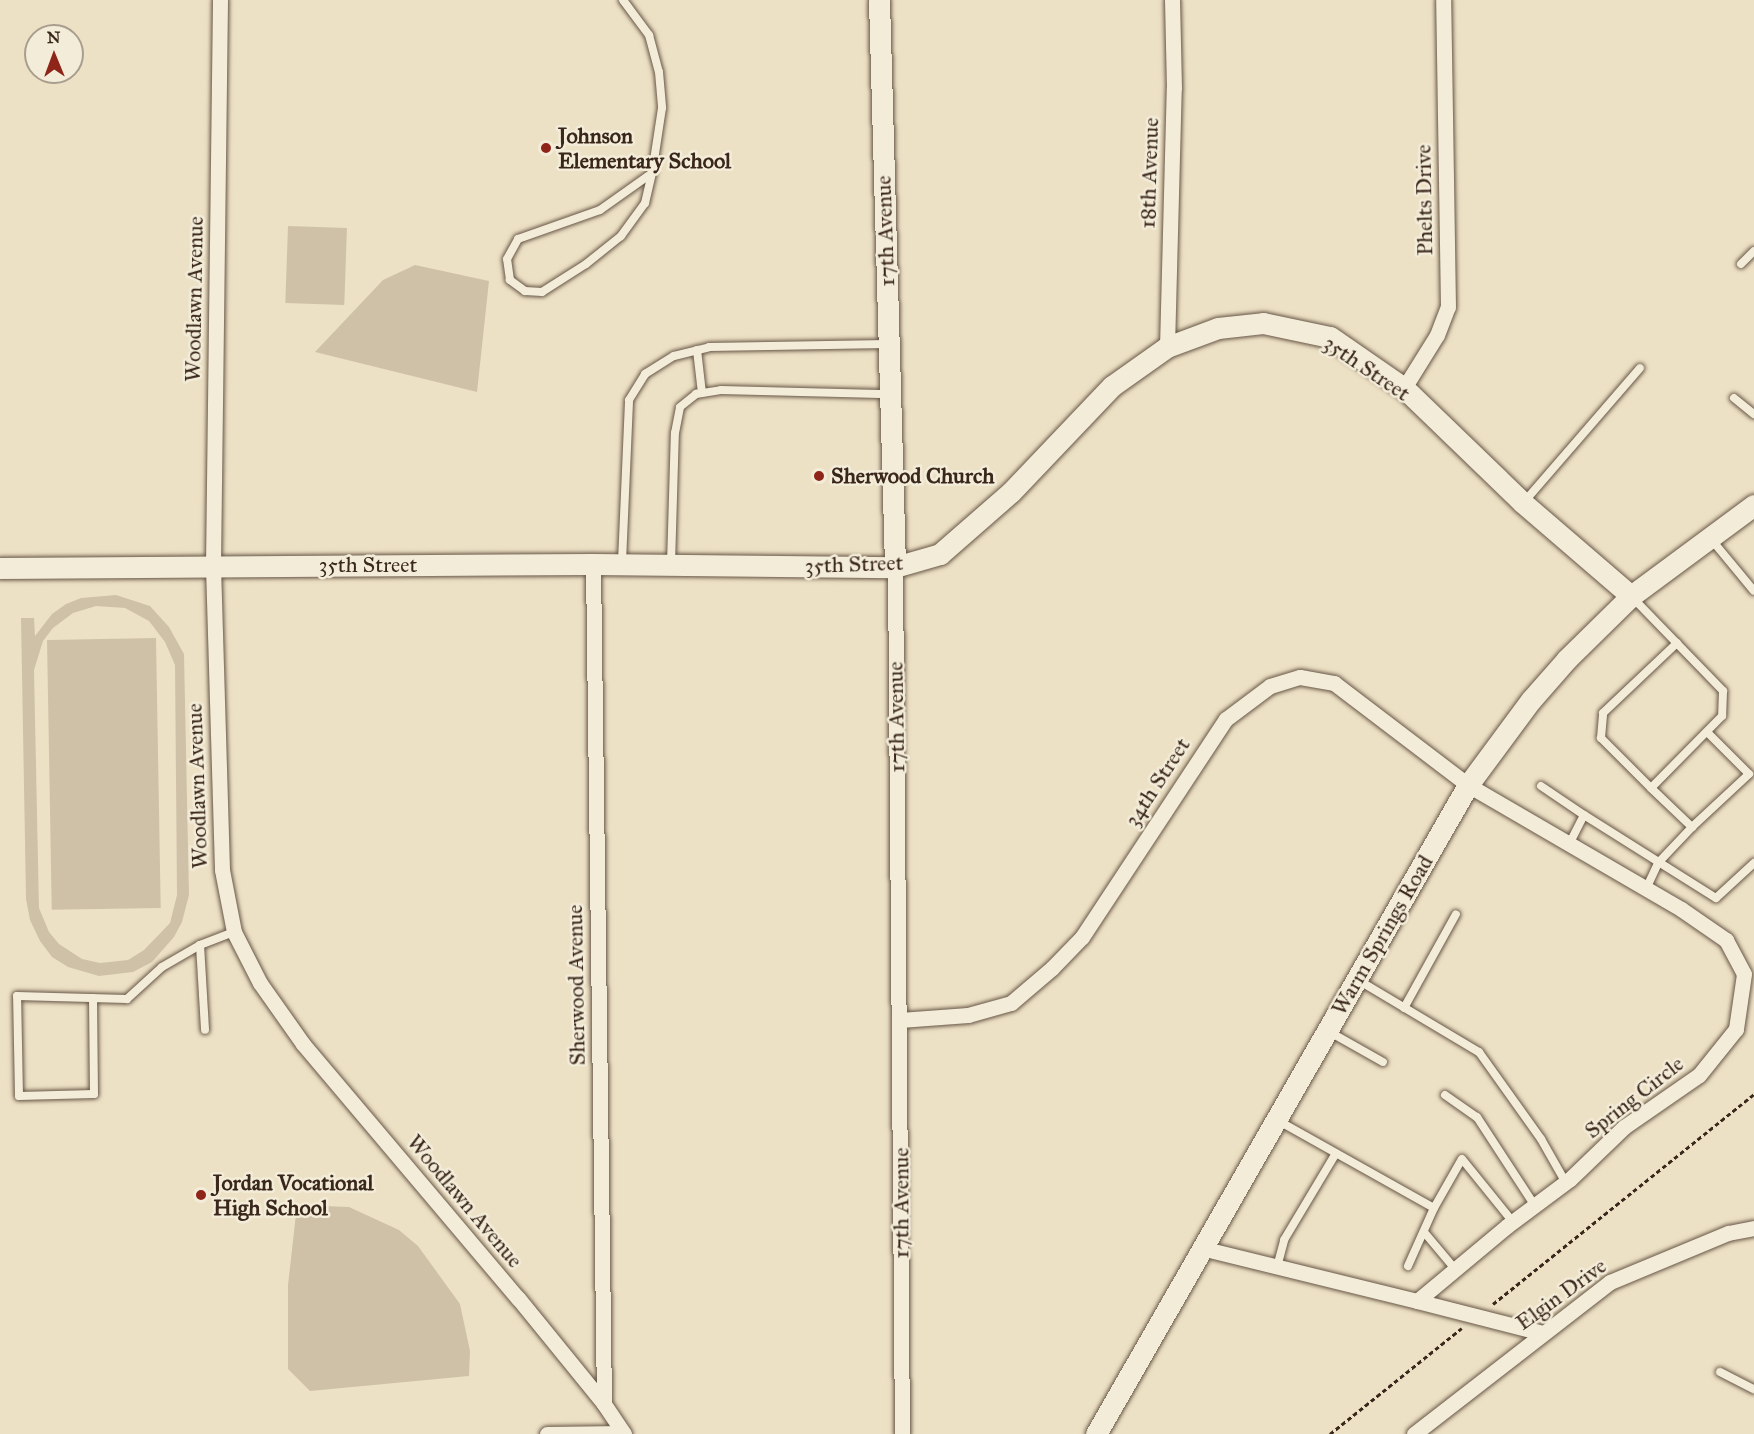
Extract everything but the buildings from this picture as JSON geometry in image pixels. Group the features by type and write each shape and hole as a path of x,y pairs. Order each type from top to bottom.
{"street":[{"name":"Woodlawn Avenue","path":"220,0 213,566 222,870 234,932 260,983 303,1044 604,1404 623,1433"},
{"name":"17th Avenue","path":"879,0 895,567 902,1434"},
{"name":"18th Avenue","path":"1167,347 1174,88 1172,0"},
{"name":"Phelts Drive","path":"1404,388 1437,335 1448,307 1443,0"},
{"name":"35th Street","path":"0,568 593,564 895,567 940,555 1011,492 1112,386 1167,347 1218,328 1263,323 1330,337 1404,388 1523,503 1631,596"},
{"name":"Warm Springs Road","path":"1096,1434 1468,786 1531,700 1567,659 1631,596 1754,505"},
{"name":"Sherwood Avenue","path":"593,564 604,1404"},
{"name":"34th Street","path":"900,1020 968,1015 1011,1003 1052,968 1082,937 1226,719 1270,686 1300,677 1334,683 1468,786"},
{"name":"Spring Circle","path":"1417,1301 1513,1222 1566,1183 1624,1127 1699,1075 1736,1029 1749,969 1726,940 1646,889 1468,786"},
{"name":"Elgin Drive","path":"1414,1434 1610,1282 1728,1233 1754,1228"},
{"path":"1202,1248 1543,1333"},
{"path":"547,1434 623,1433"}],"lane":[{"path":"623,0 649,35 659,72 662,108 652,173 645,202 621,236 586,264 542,292 525,291 510,280 507,259 518,239 600,210 652,173"},
{"path":"1741,264 1754,251"},
{"path":"622,565 629,400 645,374 674,356 709,347 888,344"},
{"path":"697,350 702,393"},
{"path":"1523,503 1640,368"},
{"path":"671,565 675,434 680,407 696,394 721,390 890,394"},
{"path":"1734,398 1754,414"},
{"path":"1710,538 1754,591"},
{"path":"1631,596 1723,691 1722,716 1708,733 1650,788"},
{"path":"1677,643 1603,713 1601,738 1692,827"},
{"path":"1646,889 1658,863 1692,827 1749,774 1708,733"},
{"path":"1540,786 1716,898 1754,863"},
{"path":"1569,844 1584,815"},
{"path":"1404,1008 1456,914"},
{"path":"93,998 94,1094 19,1096 17,996 93,998 126,999 162,967 200,945 234,932"},
{"path":"200,945 205,1030"},
{"path":"1356,979 1479,1052 1540,1139 1566,1183"},
{"path":"1327,1030 1383,1062"},
{"path":"1445,1095 1477,1117 1535,1206"},
{"path":"1276,1119 1434,1208"},
{"path":"1277,1267 1284,1240 1336,1153"},
{"path":"1408,1266 1434,1208 1462,1159 1513,1222"},
{"path":"1424,1232 1455,1269"},
{"path":"1720,1372 1754,1389"}],"path":[{"path":"1330,1434 1754,1094"}],"shaded area":[{"path":"288,226 347,228 344,305 285,303"},
{"path":"415,265 489,281 477,392 315,352 383,280"},
{"path":"116,595 150,606 169,627 184,654 189,895 182,922 174,937 152,962 133,972 99,976 68,967 52,957 40,941 30,920 26,899 21,618 34,618 35,636 52,614 66,604 81,598","holes":["96,606 125,608 149,621 165,642 175,665 177,895 170,923 144,950 128,960 100,963 82,959 59,944 49,932 39,908 34,670 43,641 53,628 73,613"]},
{"path":"156,638 161,908 52,910 47,640"},
{"path":"297,1205 349,1207 399,1230 418,1246 460,1304 470,1351 469,1376 310,1391 288,1369 288,1285"}],"place":[{"name":"Johnson Elementary School","path":"546,148"},
{"name":"Sherwood Church","path":"819,476"},
{"name":"Jordan Vocational High School","path":"201,1195"}]}
